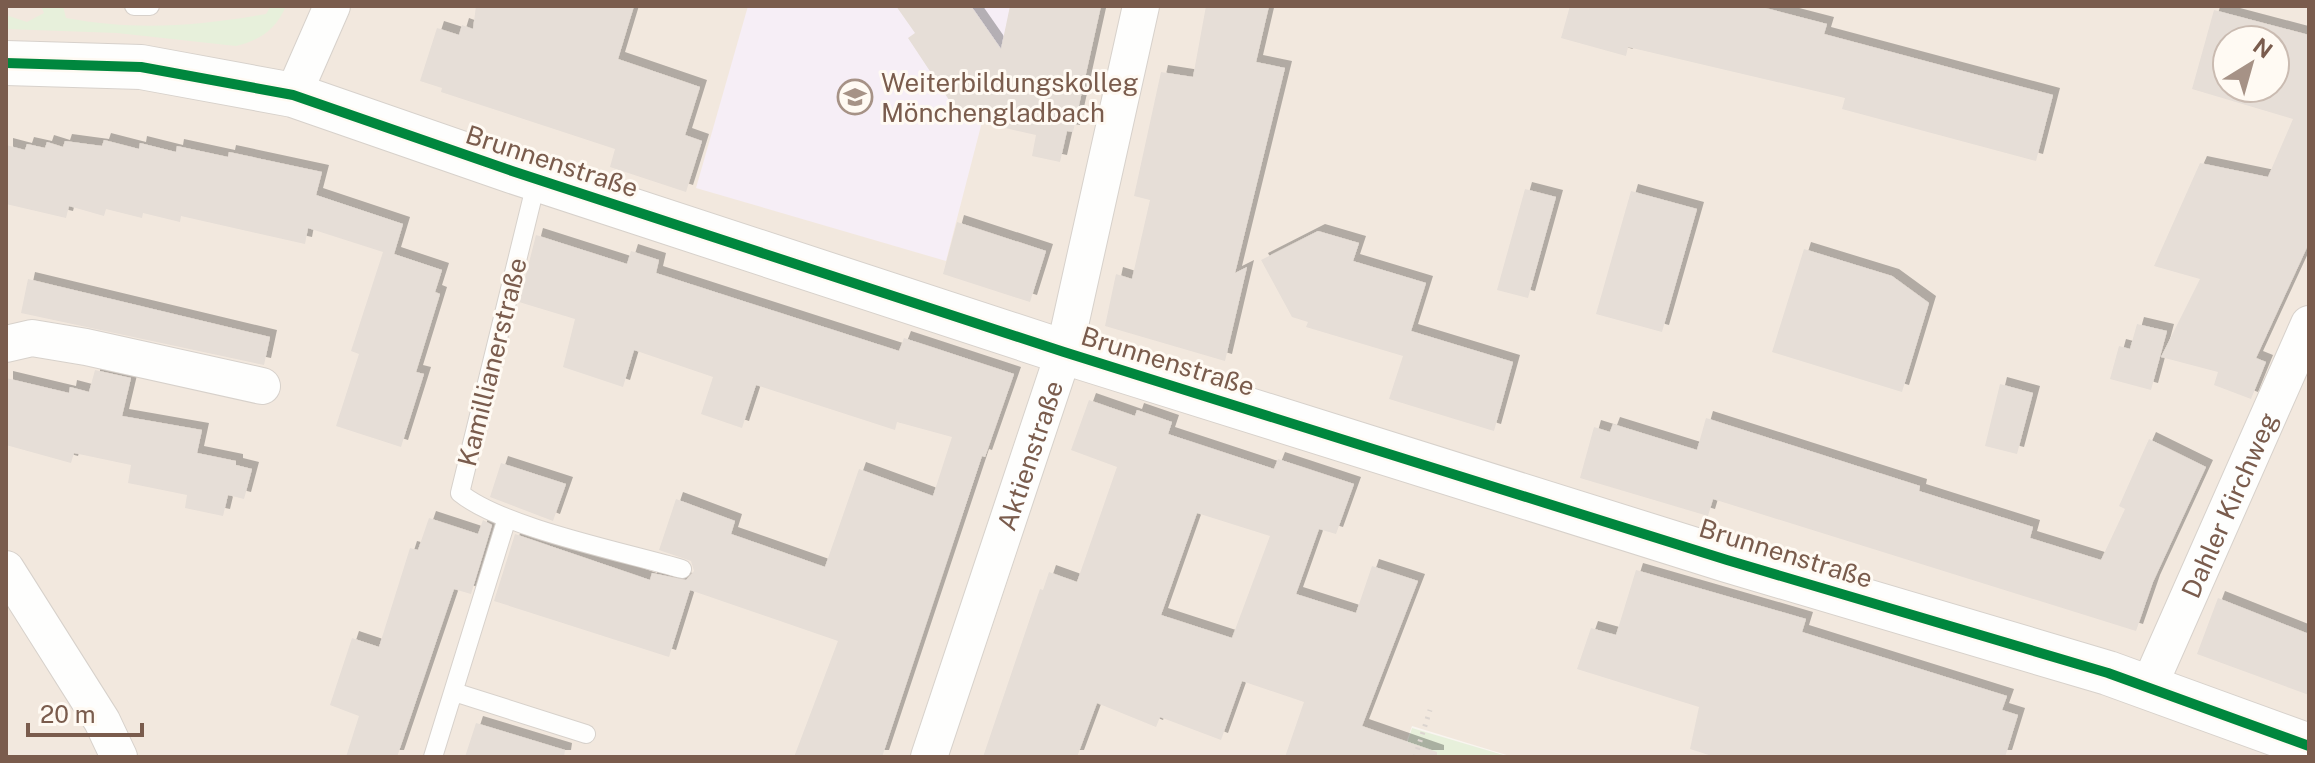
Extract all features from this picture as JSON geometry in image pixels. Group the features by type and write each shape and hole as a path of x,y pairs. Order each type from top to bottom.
{"street":[{"path":"293,95 332,6"},
{"name":"Aktienstraße","path":"929,757 1064,352 1141,6"},
{"name":"Brunnenstraße","path":"6,63 141,67 293,95 537,179 1064,352 1727,560 2149,686 2309,746"},
{"name":"Dahler Kirchweg","path":"2149,686 2309,324"},
{"path":"6,344 32,338 262,386"},
{"path":"6,569 102,721 119,757"}],"lane":[{"name":"Kamillianerstraße","path":"537,179 460,493 473,503 507,518 682,569"},
{"path":"433,757 507,518"},
{"path":"454,692 586,734"}],"path":[{"path":"1415,757 1430,710"}],"shaded area":[{"path":"6,6 2309,6 2309,757 1513,757 1412,726 1401,757 6,757"},
{"name":"Weiterbildungskolleg Mönchengladbach","path":"748,6 1012,6 946,261 696,188"}],"green space":[{"path":"41,6 63,6 66,18 142,26 240,18 266,14 271,6 286,6 267,32 236,46 117,33 6,29 6,15 27,22 44,13"},
{"path":"1412,728 1510,757 1403,757"}],"building":[{"path":"476,6 634,6 618,59 700,87 685,135 702,141 686,192 610,167 615,149 441,92 442,88 420,81 437,28 459,35 462,25 473,29"},
{"path":"896,6 971,6 1001,49 1010,6 1101,6 1073,132 1067,131 1060,162 1032,156 1036,135 948,115 951,103 908,38 915,33"},
{"path":"1206,6 1269,6 1256,62 1285,68 1235,273 1247,267 1225,361 1105,326 1116,274 1132,279 1150,200 1134,196 1161,72 1193,77"},
{"path":"1570,6 1758,6 1827,24 1824,34 2053,95 2036,161 1842,109 1845,98 1628,47 1626,56 1561,38"},
{"path":"2214,10 2267,24 2211,24 2211,95 2192,89"},
{"path":"2291,30 2309,35 2309,243 2256,358 2266,362 2251,399 2214,385 2218,372 2161,357 2200,279 2154,266 2200,163 2268,177 2293,119 2242,104 2291,104"},
{"path":"104,140 139,149 140,143 176,152 177,146 228,157 229,152 322,172 316,195 403,224 394,254 442,270 435,292 440,294 416,372 424,374 401,447 336,426 359,354 351,351 383,252 308,228 305,244 181,216 180,222 143,213 142,218 106,209 104,216 69,206 66,218 6,204 6,145 25,150 27,144 45,148 47,142 63,147 65,141 102,146"},
{"path":"1525,189 1556,197 1528,298 1497,290"},
{"path":"1631,191 1697,209 1662,332 1596,314"},
{"path":"957,222 1046,251 1030,302 943,274"},
{"path":"1318,231 1359,243 1353,261 1426,283 1411,331 1513,362 1494,431 1389,399 1403,356 1306,327 1308,322 1292,317 1261,260"},
{"path":"536,235 627,264 631,251 659,260 656,273 899,351 904,338 1014,374 985,457 982,456 882,757 794,757 838,641 690,590 669,657 494,601 515,534 650,580 652,573 686,580 694,571 691,561 659,550 676,499 735,521 731,534 825,567 859,469 933,496 952,437 897,422 895,430 756,385 742,428 701,414 713,377 634,350 623,387 563,367 575,319 519,302"},
{"path":"1804,249 1892,276 1929,303 1902,392 1772,352"},
{"path":"28,279 270,337 264,365 21,313"},
{"path":"2137,324 2167,331 2151,390 2110,379 2119,346 2130,349"},
{"path":"95,370 131,378 122,416 202,430 197,453 236,461 236,465 252,469 244,499 228,495 223,516 185,508 187,495 128,483 131,465 74,453 71,463 6,445 6,378 69,393 70,387 89,392"},
{"path":"2000,384 2033,393 2017,454 1985,446"},
{"path":"1089,400 1135,416 1137,410 1172,422 1168,434 1274,469 1278,459 1354,484 1336,534 1319,529 1296,594 1356,613 1372,566 1418,581 1362,726 1437,752 1437,757 1285,757 1304,702 1242,681 1221,740 1160,717 1156,727 1097,703 1077,757 983,757 1040,589 1043,590 1049,572 1077,582 1117,467 1071,450","holes":["1197,513 1270,536 1232,638 1161,615"]},
{"path":"1706,418 1920,486 1919,491 2033,527 2030,538 2101,560 2125,509 2119,506 2149,439 2206,467 2153,582 2136,631 1713,499 1708,516 1580,478 1594,427 1610,432 1613,424 1697,450"},
{"path":"501,463 566,484 553,521 490,497"},
{"path":"429,518 478,534 483,520 492,525 471,594 454,589 397,757 346,757 359,716 330,705 352,638 379,647 410,548 418,550"},
{"path":"1636,570 1806,619 1802,632 2007,696 2002,710 2018,715 2005,757 1715,757 1690,749 1699,707 1577,669 1591,628 1616,635"},
{"path":"2218,598 2309,634 2309,695 2197,654"},
{"path":"476,723 565,750 564,757 465,757"}],"cycle path":[{"path":"6,63 141,67 293,95 512,171 1064,352 1727,560 2108,673 2309,746"}],"place":[{"name":"Weiterbildungskolleg Mönchengladbach","path":"855,97"}]}
